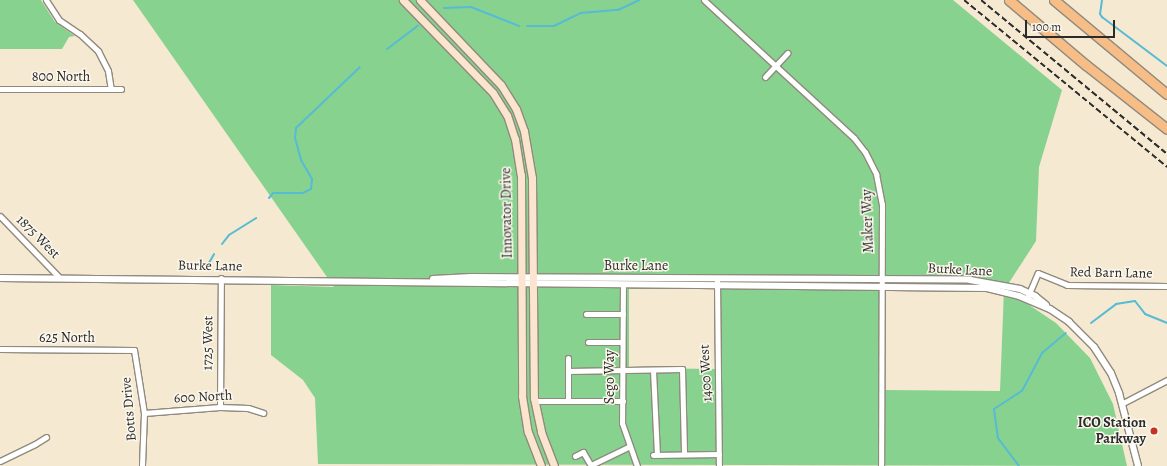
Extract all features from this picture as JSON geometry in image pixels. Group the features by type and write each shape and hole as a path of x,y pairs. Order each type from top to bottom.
{"highway":[{"path":"1010,0 1086,65 1167,129"},
{"path":"1054,0 1167,94"}],"main road":[{"name":"Innovator Drive","path":"403,0 488,87 507,115 516,139 520,165 522,396 528,432 541,466"},
{"name":"Innovator Drive","path":"420,0 496,78 511,100 520,118 532,167 534,400 541,432 554,466"}],"street":[{"path":"46,0 59,20 80,34 98,51 108,71 111,89"},
{"name":"Maker Way","path":"704,0 854,138 873,167 881,196 881,466"},
{"path":"765,77 787,53"},
{"name":"800 North","path":"0,89 121,89"},
{"name":"1875 West","path":"0,216 59,277"},
{"name":"Red Barn Lane","path":"1028,296 1038,273 1067,285 1167,286"},
{"name":"Burke Lane","path":"0,278 59,277 420,280 458,277 521,280 717,278 979,280 1028,296 1050,309 1076,328 1094,347 1110,373 1123,403 1138,466"},
{"name":"1725 West","path":"220,407 221,278"},
{"name":"1400 West","path":"717,278 719,466"},
{"name":"Burke Lane","path":"533,280 623,284 979,287 1028,296"},
{"name":"Sego Way","path":"623,284 622,423 637,466"},
{"path":"586,314 623,314"},
{"path":"588,342 622,342"},
{"name":"625 North","path":"0,350 134,350"},
{"name":"Botts Drive","path":"134,350 144,413 142,466"},
{"path":"568,358 568,401"},
{"path":"568,370 682,369 684,452"},
{"path":"653,370 655,454 684,452 719,454"},
{"path":"1123,403 1167,380"},
{"path":"534,400 623,401"},
{"name":"600 North","path":"144,413 220,407 248,408 263,413"},
{"path":"0,461 36,444 46,437"},
{"path":"575,456 583,452 591,466 630,446"}],"green space":[{"path":"0,0 41,0 55,22 75,36 69,37 62,49 0,49"},
{"path":"133,0 953,0 1062,90 1039,167 1036,241 1005,289 1056,323 1090,358 1113,404 1127,466 318,464 315,398 303,380 271,355 271,285 334,287","holes":["629,289 717,289 718,369 629,368","1004,289 1000,391 884,390 882,291"]}],"waterway":[{"path":"527,26 554,26 581,13 618,10 639,0"},
{"path":"1102,0 1100,14 1102,17 1167,66"},
{"path":"444,8 471,7 519,26"},
{"path":"387,49 418,26"},
{"path":"269,198 273,193 303,193 311,189 312,179 301,160 295,138 296,128 360,67"},
{"path":"222,244 229,235 256,218"},
{"path":"206,268 214,254"},
{"path":"1091,323 1116,304 1135,301 1145,314 1167,323"},
{"path":"1019,466 998,438 994,409 1022,391 1042,353 1066,333"}],"railway":[{"path":"964,0 1167,167"},
{"path":"981,0 1167,154"}],"place":[{"name":"ICO Station Parkway","path":"1154,431"}]}
